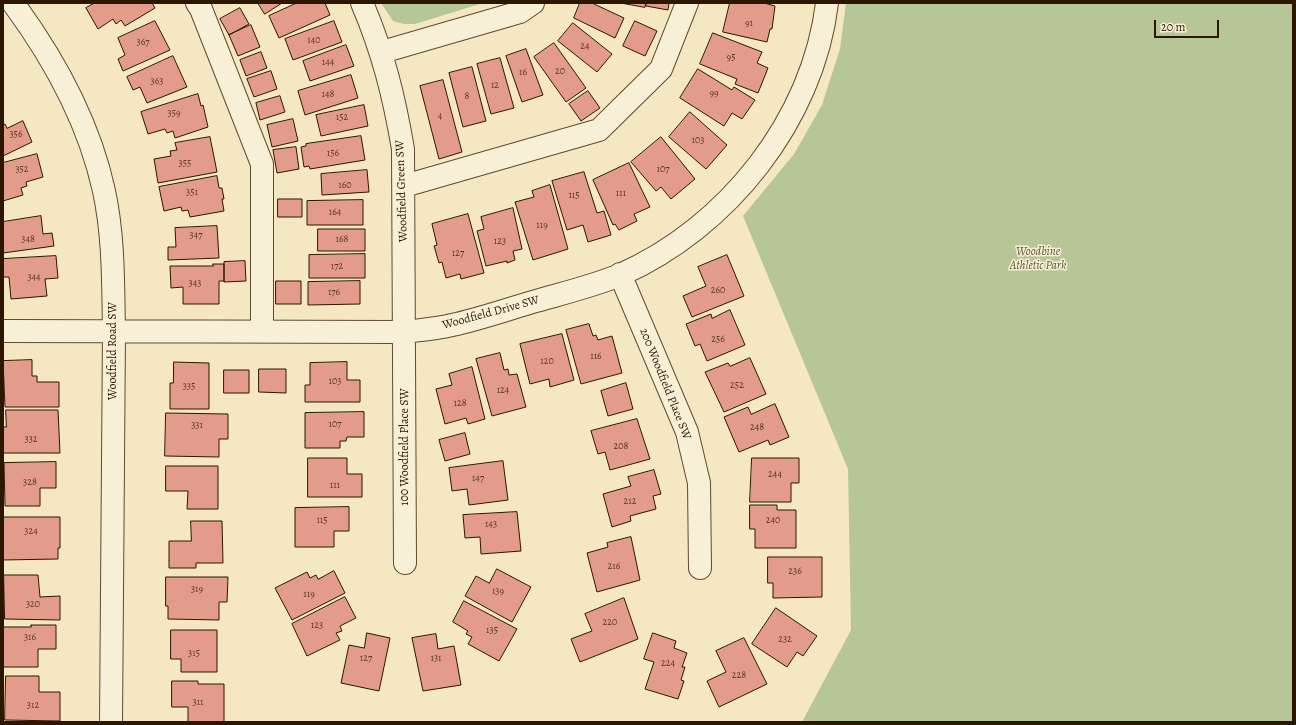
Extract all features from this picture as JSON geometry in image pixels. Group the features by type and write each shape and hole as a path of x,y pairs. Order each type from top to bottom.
{"street":[{"name":"Woodfield Road SW","path":"13,3 48,53 70,93 90,143 104,191 109,222 114,331 112,722"},
{"path":"197,3 204,16 262,164 262,331"},
{"name":"Woodfield Green SW","path":"362,3 382,52 392,89 403,149 404,332"},
{"path":"382,52 520,12 533,3"},
{"path":"404,186 599,130 661,69 687,3"},
{"name":"Woodfield Drive SW","path":"3,331 404,332 451,325 588,286 620,274 652,258 703,222 734,193 756,169 778,136 802,92 818,44 827,3"},
{"name":"200 Woodfield Place SW","path":"620,274 687,432 699,483 700,568"},
{"name":"100 Woodfield Place SW","path":"404,332 405,563"}],"green space":[{"path":"381,3 483,3 415,24 404,24 393,21"},
{"name":"Woodbine Athletic Park","path":"846,3 1293,3 1293,722 802,722 851,630 848,469 743,216 794,154 822,105 840,49"}],"building":[{"path":"95,3 152,3 155,8 125,26 121,20 116,24 113,19 98,29 86,8"},
{"path":"258,3 282,3 265,14"},
{"path":"297,3 325,3 330,15 279,38 269,16"},
{"path":"580,3 592,3 624,18 615,38 574,18"},
{"path":"621,3 646,3 645,7"},
{"path":"647,3 669,3 668,10 646,6"},
{"path":"730,3 764,3 775,6 772,29 770,29 767,42 723,32"},
{"path":"240,8 249,24 229,35 220,19"},
{"path":"155,21 170,50 123,71 118,59 125,55 118,38"},
{"path":"334,21 342,42 293,60 285,39"},
{"path":"635,21 657,31 645,56 623,46"},
{"path":"573,23 612,54 597,72 558,41"},
{"path":"251,25 260,47 238,56 229,35"},
{"path":"713,33 762,52 757,63 768,68 758,93 735,84 737,79 700,64"},
{"path":"554,43 586,88 566,102 534,57"},
{"path":"346,45 354,66 310,81 303,61"},
{"path":"526,49 543,95 522,102 506,56"},
{"path":"261,52 267,68 246,76 240,60"},
{"path":"173,56 187,87 147,103 140,87 133,90 127,77"},
{"path":"500,58 514,108 491,114 477,64"},
{"path":"472,67 486,121 463,127 449,73"},
{"path":"698,69 732,90 734,87 755,100 742,119 732,113 724,126 680,98"},
{"path":"271,71 277,89 254,97 247,79"},
{"path":"351,75 358,98 305,115 298,91"},
{"path":"443,80 462,152 439,159 420,86"},
{"path":"588,91 600,108 581,121 569,104"},
{"path":"198,94 201,106 203,105 208,127 175,138 173,131 167,133 165,129 148,134 141,112"},
{"path":"280,96 285,112 260,120 256,103"},
{"path":"364,105 368,126 321,136 316,115"},
{"path":"690,112 727,145 706,169 669,137"},
{"path":"293,119 298,141 272,147 267,125"},
{"path":"23,121 32,142 3,156 3,125 5,124 7,128"},
{"path":"361,136 365,160 310,169 309,166 304,167 301,147 306,146 306,144"},
{"path":"210,137 217,172 158,183 154,159 171,156 170,151 177,150 175,143"},
{"path":"661,137 695,179 671,199 661,187 656,191 631,162"},
{"path":"296,147 299,169 277,173 273,150"},
{"path":"37,154 43,177 26,182 27,186 21,188 23,195 3,201 3,163"},
{"path":"629,163 650,207 634,214 637,221 619,230 615,224 613,225 593,180"},
{"path":"367,170 369,192 322,195 321,174"},
{"path":"584,172 597,213 604,211 611,235 588,242 583,225 567,230 552,181"},
{"path":"217,176 219,188 222,188 224,211 190,217 188,210 182,211 181,207 164,211 159,187"},
{"path":"550,185 568,249 533,260 515,202 534,197 532,191"},
{"path":"278,199 302,199 302,217 278,217"},
{"path":"363,200 363,225 307,225 307,201"},
{"path":"513,208 522,249 513,251 515,260 507,263 507,261 486,266 477,231 484,229 481,217"},
{"path":"468,214 484,273 461,279 460,274 446,278 442,262 439,263 434,246 437,245 432,224"},
{"path":"41,216 43,234 52,233 54,246 3,253 3,222"},
{"path":"217,226 219,258 168,260 168,247 176,247 175,228"},
{"path":"318,229 365,229 365,251 318,251"},
{"path":"365,254 365,278 309,278 309,255"},
{"path":"727,255 744,296 692,317 683,296 706,286 698,267"},
{"path":"56,256 58,278 45,279 47,296 11,299 9,277 3,277 3,259"},
{"path":"245,261 246,281 224,282 224,262"},
{"path":"213,264 224,264 224,281 219,281 219,304 183,304 183,287 171,288 170,266 213,266"},
{"path":"276,281 301,281 301,304 276,304"},
{"path":"360,281 360,304 308,305 308,282"},
{"path":"730,310 745,345 707,361 700,344 695,346 686,324 711,314 712,318"},
{"path":"589,324 593,336 596,335 598,340 612,336 622,373 581,384 566,330"},
{"path":"562,334 574,380 550,387 549,379 530,384 520,344"},
{"path":"500,353 504,370 508,369 509,375 517,374 526,407 492,416 476,359"},
{"path":"750,358 766,394 724,412 705,372 728,363 730,366"},
{"path":"32,360 32,376 37,376 37,382 59,382 59,407 5,407 3,361"},
{"path":"174,362 209,363 209,409 170,409 170,383 173,383"},
{"path":"347,362 347,380 360,380 360,402 305,402 305,385 310,385 310,363"},
{"path":"472,367 485,419 468,424 466,418 445,424 436,389 452,385 449,374"},
{"path":"259,369 286,369 286,393 259,392"},
{"path":"224,370 249,370 249,393 224,393"},
{"path":"626,383 633,409 608,416 601,391"},
{"path":"775,404 789,437 770,445 768,440 739,452 724,417 748,407 751,414"},
{"path":"6,410 58,410 60,453 3,453 3,427 6,427"},
{"path":"364,412 364,437 347,437 346,441 340,441 340,448 305,448 305,413"},
{"path":"166,413 228,414 228,439 219,439 219,457 165,456"},
{"path":"637,419 650,459 610,470 605,452 598,454 591,431"},
{"path":"465,433 470,454 445,461 439,440"},
{"path":"308,458 347,458 347,474 362,474 362,497 308,497"},
{"path":"752,458 799,458 799,483 791,483 791,502 750,502"},
{"path":"503,461 508,500 469,505 467,489 452,491 449,468"},
{"path":"56,462 56,488 40,488 40,506 5,506 4,463"},
{"path":"166,466 218,466 218,509 187,509 188,491 166,491"},
{"path":"654,470 661,494 653,496 656,509 630,516 631,521 612,527 603,494 631,486 628,477"},
{"path":"750,505 777,505 777,510 796,510 796,548 755,548 755,529 750,529"},
{"path":"349,507 349,531 334,531 334,547 295,547 295,508"},
{"path":"517,512 521,551 481,554 480,537 465,538 463,515"},
{"path":"3,517 60,517 60,548 58,548 58,559 3,560"},
{"path":"191,521 222,521 223,563 196,563 196,568 169,568 169,541 191,541"},
{"path":"631,537 640,580 597,592 587,553 608,547 607,543"},
{"path":"768,557 822,557 822,597 773,598 773,583 768,583"},
{"path":"497,569 531,587 512,622 465,596 476,576 489,583"},
{"path":"334,571 345,593 292,620 275,588 307,572 310,578 316,575 318,579"},
{"path":"4,575 38,575 40,597 60,596 60,620 5,619"},
{"path":"166,577 228,577 227,602 219,602 219,620 168,619 168,606 166,606"},
{"path":"345,597 356,618 340,626 342,631 336,633 340,640 307,656 292,624"},
{"path":"624,598 638,639 580,662 571,639 592,631 585,614"},
{"path":"464,601 517,629 499,661 468,644 472,637 466,634 468,631 453,622"},
{"path":"776,608 817,636 803,656 797,652 787,667 752,644"},
{"path":"31,625 56,625 56,649 38,649 38,667 3,667 3,627 31,627"},
{"path":"171,630 217,630 217,672 181,672 181,659 171,659"},
{"path":"367,633 390,638 379,691 341,683 349,645 364,648"},
{"path":"653,633 676,641 674,648 687,653 682,667 685,667 681,680 684,681 678,699 645,689 654,662 644,659"},
{"path":"436,634 438,649 454,646 461,685 423,691 412,638"},
{"path":"744,638 767,684 719,707 707,681 726,672 716,651"},
{"path":"6,676 39,676 39,692 60,692 60,721 5,720"},
{"path":"172,681 198,681 198,684 224,684 224,722 188,722 188,707 172,707"}]}
